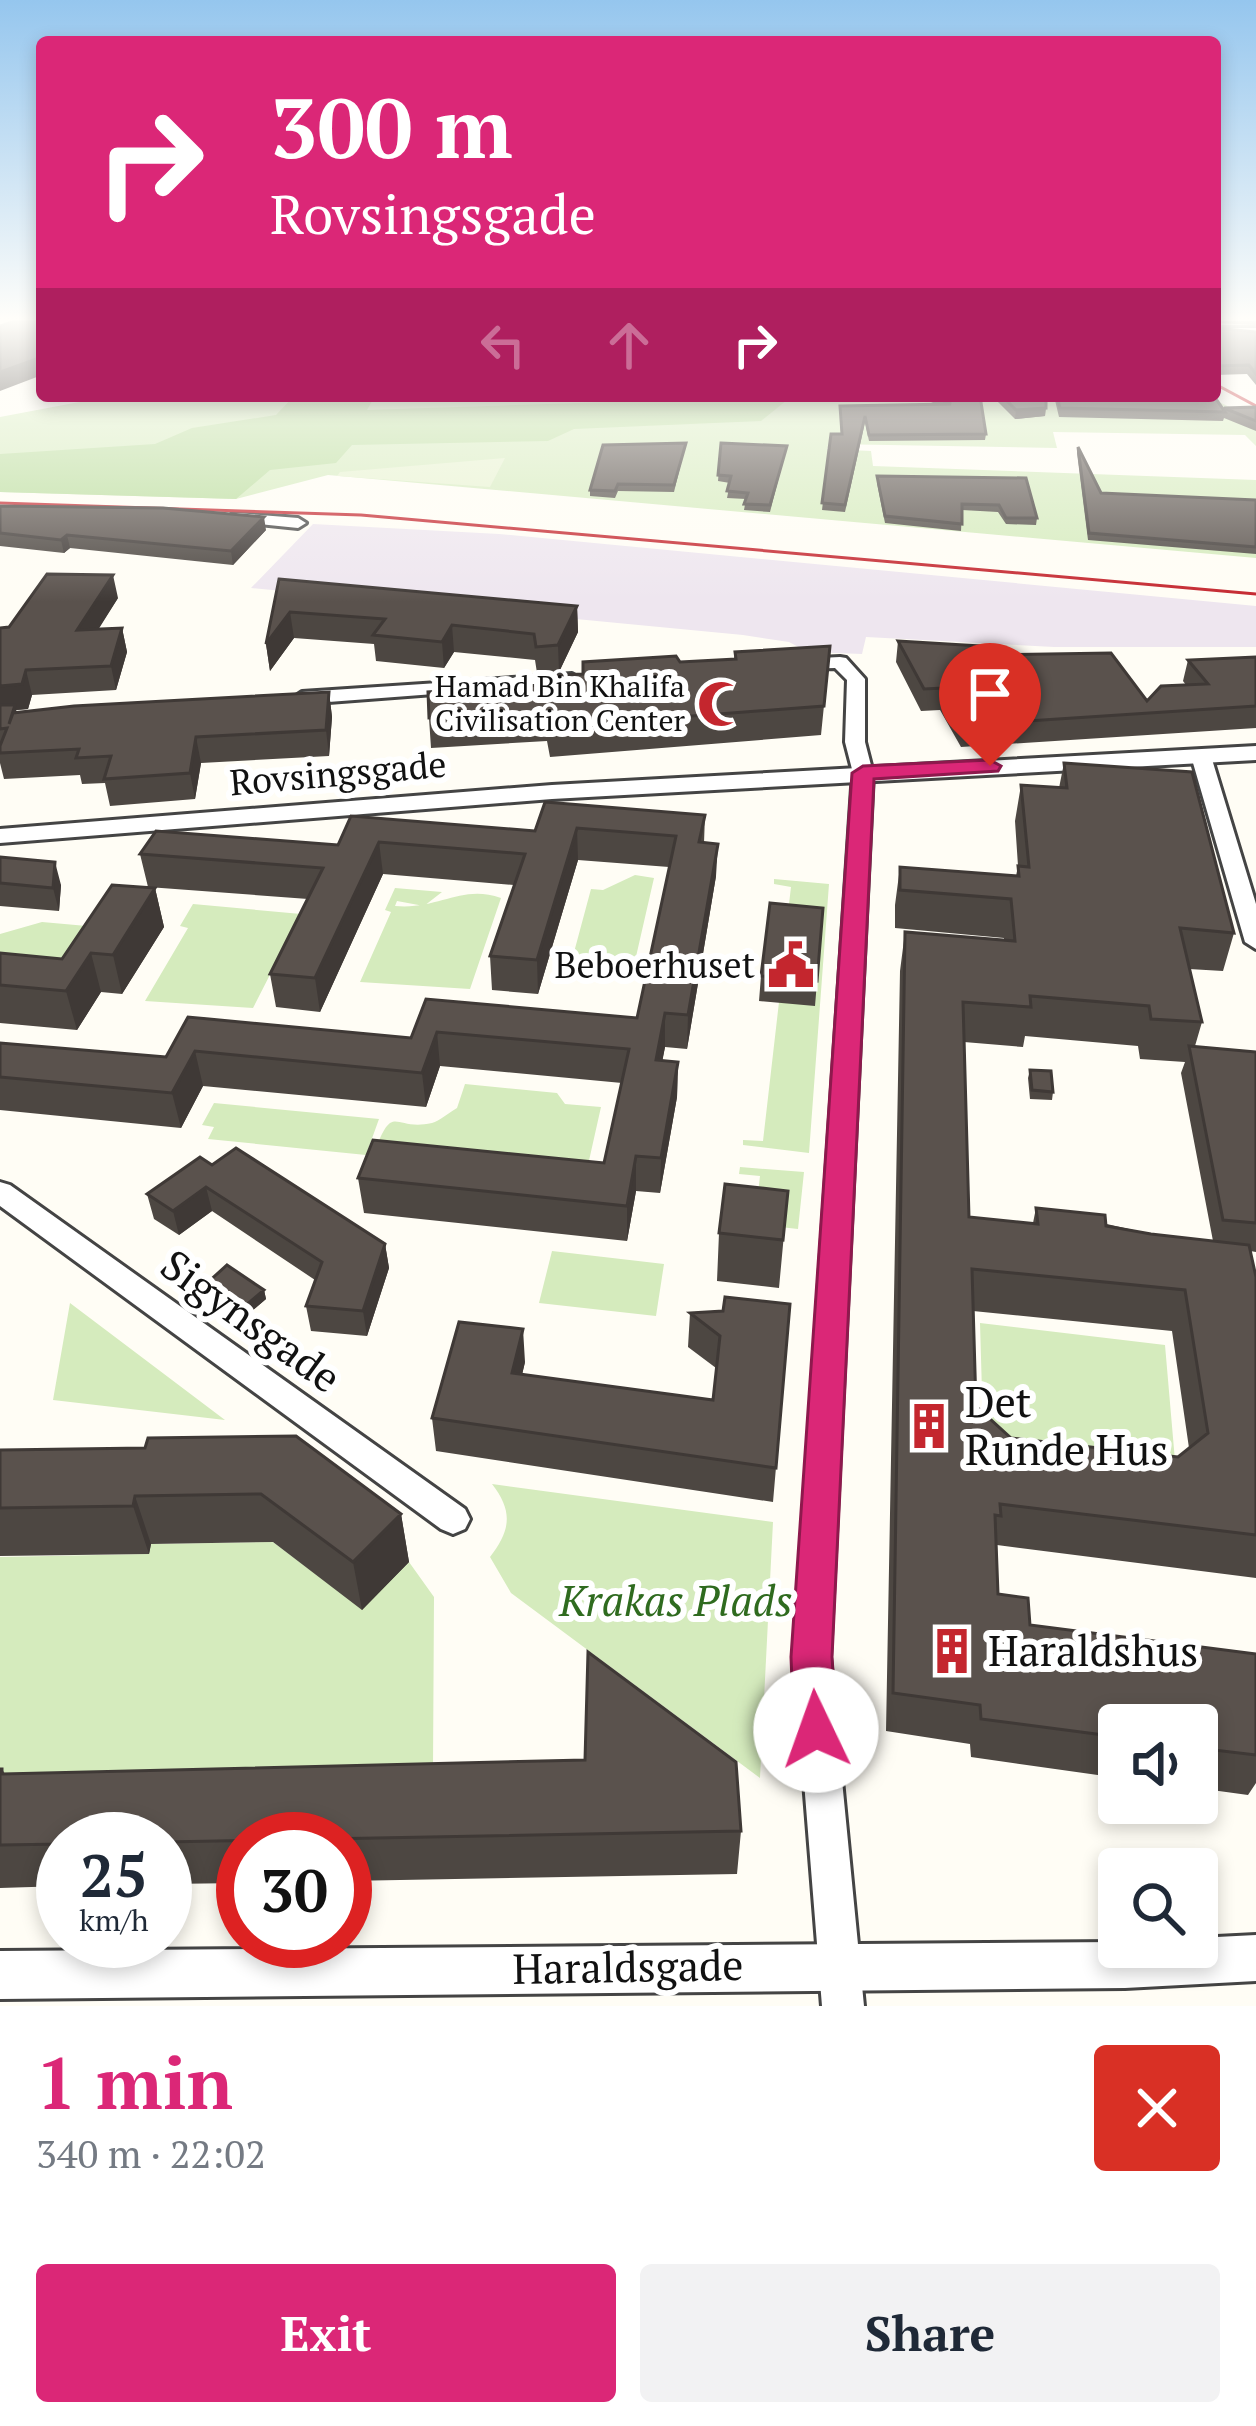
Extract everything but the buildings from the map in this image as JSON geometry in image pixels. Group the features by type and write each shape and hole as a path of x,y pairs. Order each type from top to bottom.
{"street":[{"path":"217,516 298,524"},
{"path":"775,666 840,662 856,679 855,742 863,773 812,1657 841,1986"},
{"path":"270,701 584,678"},
{"name":"Rovsingsgade","path":"0,836 863,773 1256,752"},
{"path":"1202,756 1256,942"},
{"name":"Sigynsgade","path":"0,1192 453,1519"},
{"name":"Haraldsgade","path":"0,1975 841,1986 1256,1958"}],"shaded area":[{"path":"313,524 499,534 1256,606 1256,647 1054,647 866,637 862,654 808,652 789,642 743,635 251,588"}],"green space":[{"path":"276,415 769,415 761,421 574,429 548,441 352,445 336,463 270,470 236,499 0,492 0,454 155,444 192,428"},
{"path":"1245,415 1256,420 1256,446 1245,435 1053,432 1057,448 830,444 827,449 871,451 873,466 1256,480 1256,558 328,475 236,499 0,492 0,417"},
{"path":"505,458 490,487 337,476 340,472"},
{"path":"635,875 654,878 635,961 573,956 591,889 603,890"},
{"path":"774,879 829,884 809,1153 743,1145 743,1140 763,1141 779,1002 814,1005 786,929 791,887 774,884"},
{"path":"395,888 442,892 427,904 461,895 501,898 470,989 360,982 391,912 385,910"},
{"path":"193,904 301,914 253,1008 145,1001 188,928 180,926"},
{"path":"42,922 98,927 57,988 0,983 0,934"},
{"path":"465,1084 557,1093 565,1104 601,1107 586,1174 374,1153 391,1123 432,1123 457,1108"},
{"path":"214,1103 379,1119 366,1155 208,1139 214,1127 202,1125"},
{"path":"740,1167 804,1172 798,1229 725,1221 756,1211 760,1176 739,1174"},
{"path":"552,1251 664,1264 656,1316 539,1303"},
{"path":"70,1303 225,1420 53,1400"},
{"path":"980,1323 1165,1345 1177,1484 984,1462"},
{"name":"Krakas Plads","path":"492,1484 773,1522 760,1778 511,1593 490,1557 507,1520"},
{"path":"273,1542 362,1609 409,1562 434,1597 433,1767 0,1777 0,1557 148,1554 151,1544"}],"tram line":[{"path":"0,503 361,515 1256,594"}],"place":[{"name":"Hamad Bin Khalifa Civilisation Center","path":"721,704"},
{"name":"Beboerhuset","path":"791,965"},
{"name":"Det Runde Hus","path":"929,1426"},
{"name":"Haraldshus","path":"952,1651"}],"route":[{"path":"816,1730 812,1657 863,773 990,766"}]}
